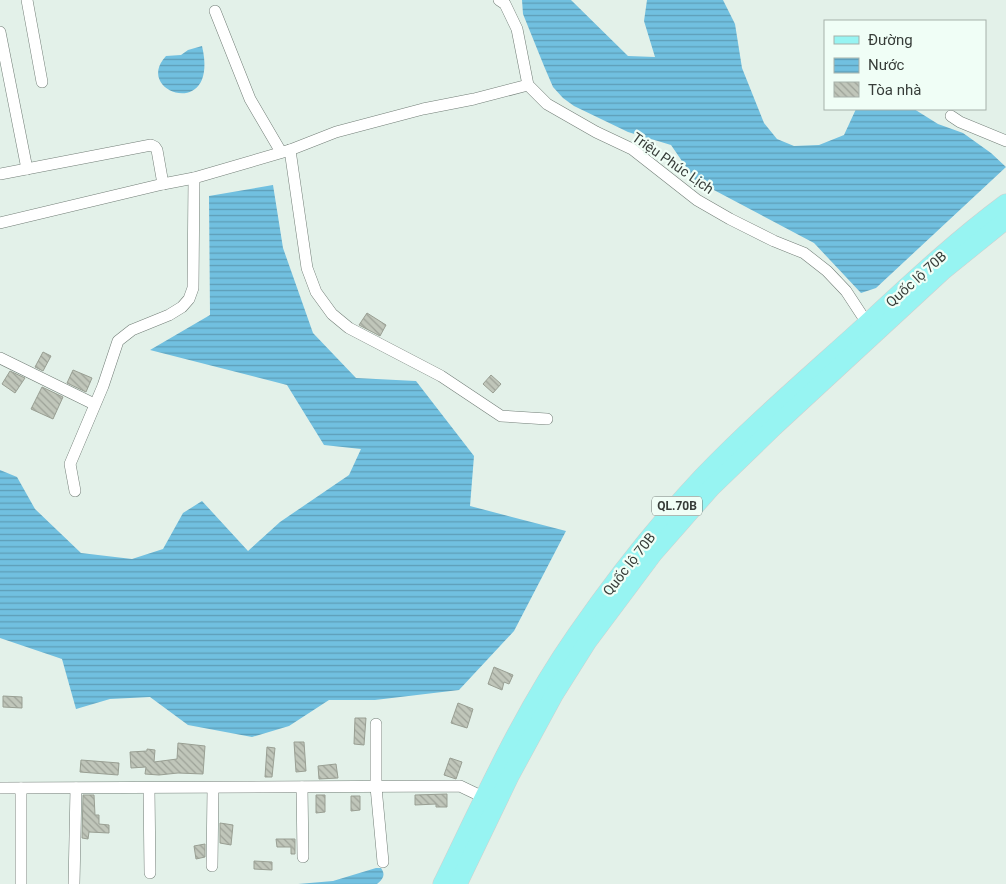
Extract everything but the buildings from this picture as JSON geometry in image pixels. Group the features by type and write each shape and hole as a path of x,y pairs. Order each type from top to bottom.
{"main road":[{"name":"Quốc lộ 70B","path":"451,882 554,696 588,641 652,554 769,422 867,323 938,258 1006,203"},
{"name":"Quốc lộ 70B","path":"451,882 483,797 522,722 576,635 643,544 702,477 769,422 944,270 1006,220"}],"street":[{"path":"26,0 42,82"},
{"path":"0,223 194,178 285,151 336,132 394,116 528,85 517,29 504,4 498,0"},
{"path":"214,11 250,99 285,151 307,268 316,292 332,314 349,328 441,376 501,416 546,419"},
{"path":"0,32 27,168"},
{"name":"Triệu Phúc Lịch","path":"528,85 547,104 596,132 632,149 697,200 774,241 804,253 827,271 846,291 867,323"},
{"path":"951,116 960,122 1006,142"},
{"path":"0,174 152,145 157,150 163,184"},
{"path":"75,491 70,464 103,386 118,342 132,330 169,315 182,307 189,299 193,288 194,178"},
{"path":"0,358 94,404"},
{"path":"376,724 376,787 383,862"},
{"path":"0,788 460,786 483,797"},
{"path":"302,787 303,857"},
{"path":"21,884 22,788"},
{"path":"74,884 76,788"},
{"path":"149,788 150,873"},
{"path":"212,866 213,788"}],"water":[{"path":"522,0 571,0 628,56 655,57 644,21 647,0 723,0 735,24 742,68 764,123 777,139 794,146 819,145 844,135 856,110 916,110 938,124 963,133 991,153 1006,167 876,288 861,293 814,243 695,180 671,145 628,132 574,106 563,98 553,87 523,14"},
{"path":"202,46 204,70 199,85 190,92 178,93 167,89 160,80 159,69 166,56 181,55 188,50"},
{"path":"273,185 283,248 313,333 356,378 416,381 474,456 470,506 566,531 514,631 459,690 375,700 329,700 289,726 252,737 188,725 150,697 110,699 76,709 62,659 0,638 0,470 17,477 35,509 81,553 132,559 163,549 183,513 202,501 248,551 280,522 349,475 361,449 324,445 287,385 150,350 210,315 209,196"},
{"path":"381,868 384,875 377,884 298,884 333,881"}]}
